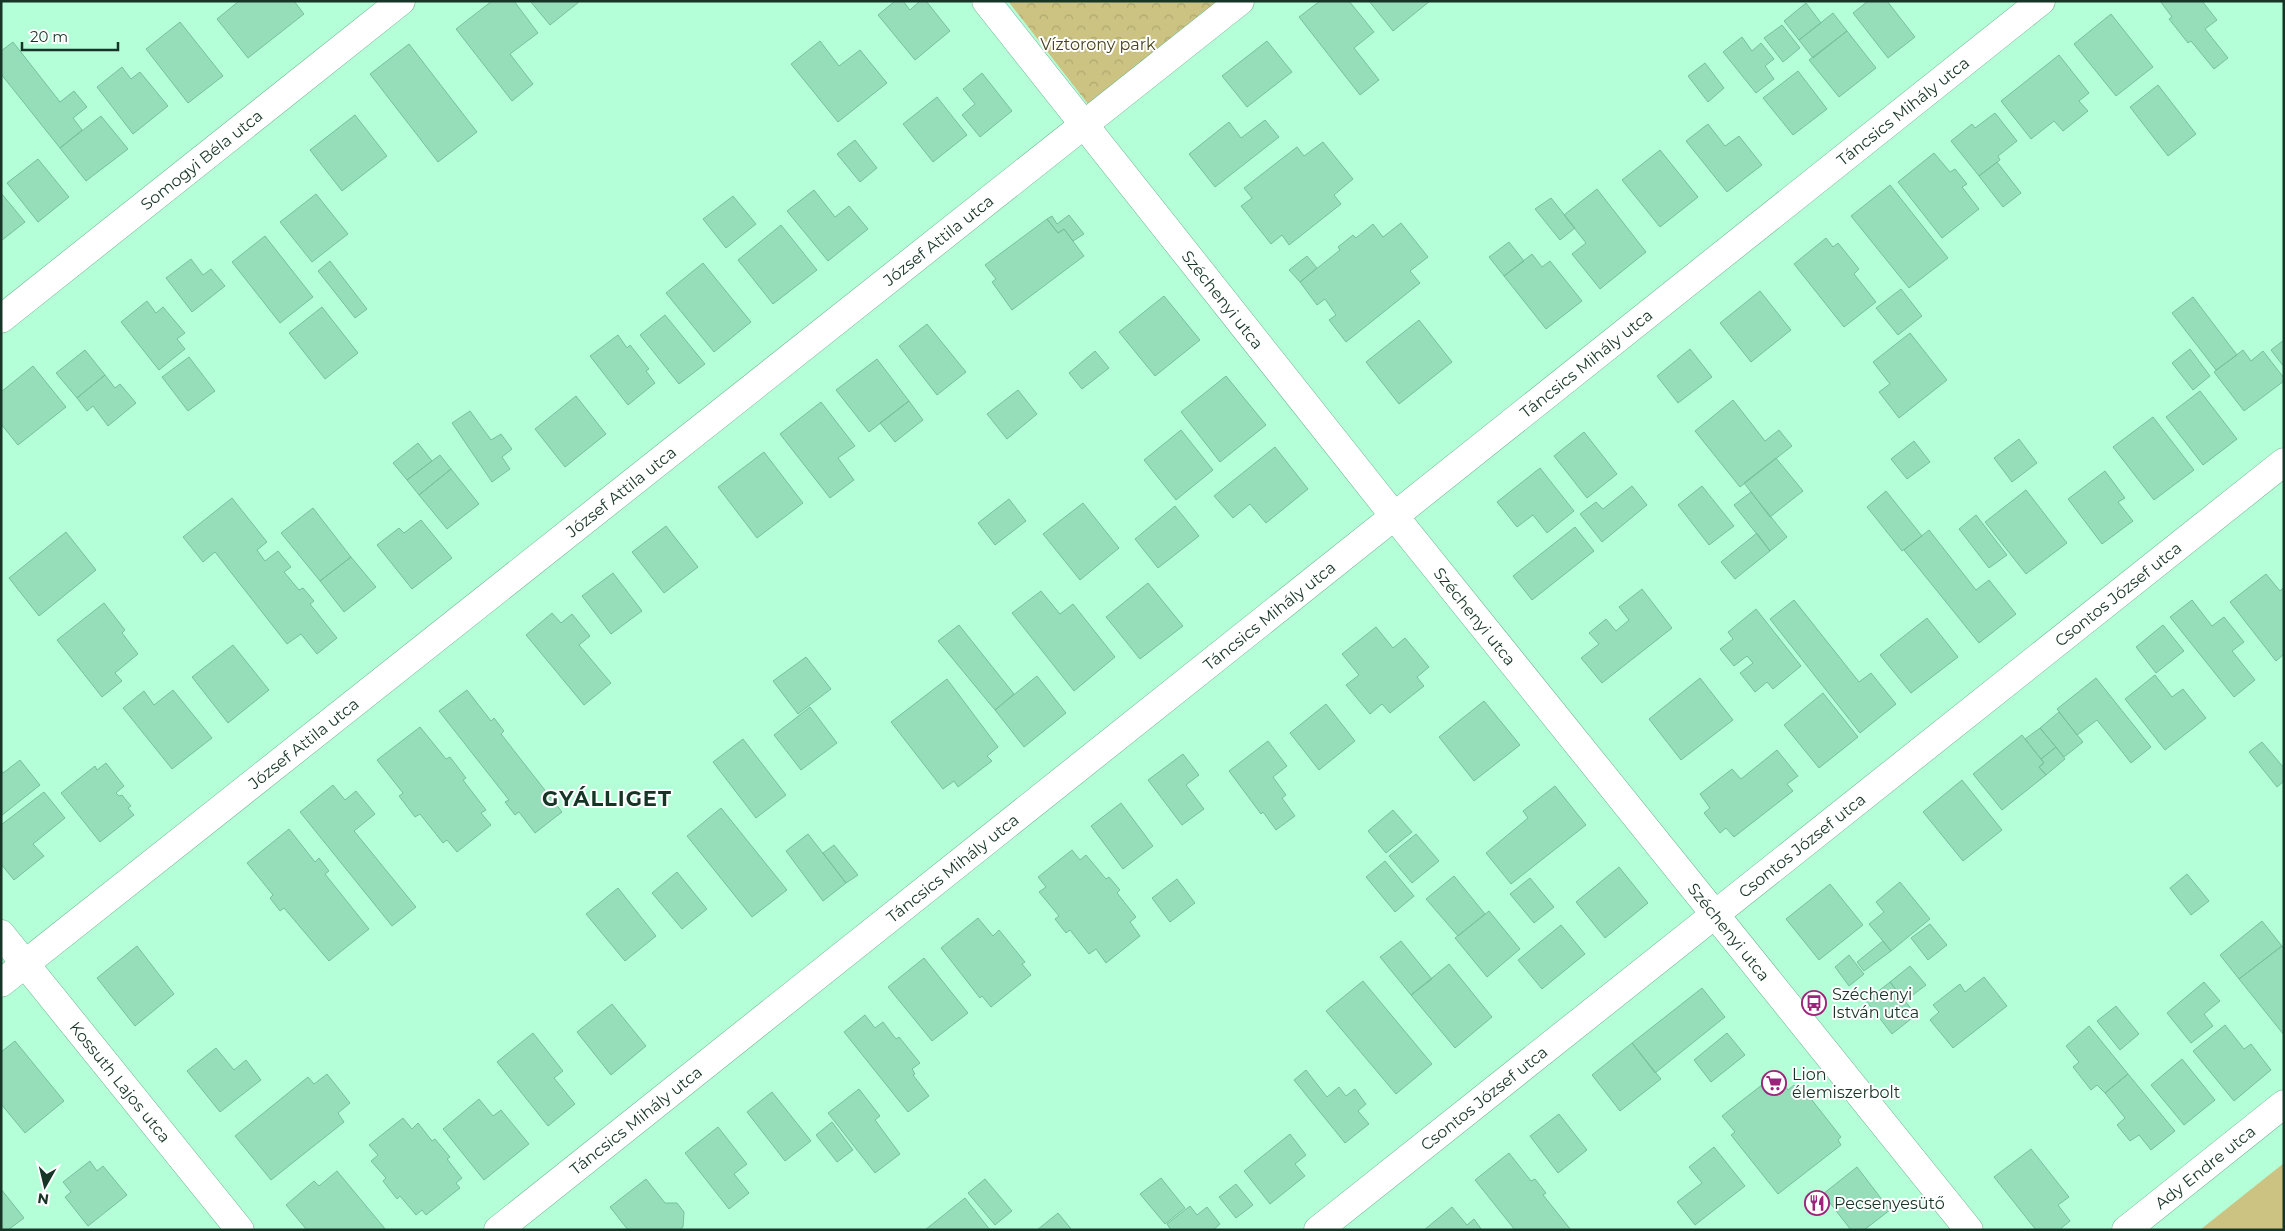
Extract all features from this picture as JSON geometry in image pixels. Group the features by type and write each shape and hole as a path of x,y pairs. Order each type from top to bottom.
{"street":[{"name":"Somogyi Béla utca","path":"1,319 401,1"},
{"name":"Széchenyi utca","path":"986,1 1395,517 1969,1230"},
{"name":"József Attila utca","path":"1,983 1240,1"},
{"name":"Táncsics Mihály utca","path":"498,1230 2041,1"},
{"name":"Csontos József utca","path":"1318,1230 2284,462"},
{"name":"Kossuth Lajos utca","path":"1,934 240,1230"},
{"name":"Ady Endre utca","path":"2126,1230 2284,1104"}],"green space":[{"name":"Víztorony park","path":"1008,1 1220,1 1091,108"},
{"path":"2284,1163 2284,1230 2200,1230"}],"building":[{"path":"239,1 294,1 304,14 248,58 217,19"},
{"path":"492,1 514,1 538,33 510,54 533,84 512,101 456,29"},
{"path":"530,1 578,1 579,2 550,25"},
{"path":"895,1 903,1 910,10 920,1 926,1 950,31 915,60 878,15"},
{"path":"1320,1 1349,1 1374,32 1354,48 1379,80 1360,95 1299,17"},
{"path":"1369,1 1430,1 1393,31"},
{"path":"1868,1 1887,1 1915,37 1888,58 1853,13"},
{"path":"2160,1 2202,1 2217,20 2205,29 2228,58 2214,69 2191,41 2188,43 2169,19 2172,17"},
{"path":"1806,3 1821,23 1799,40 1784,21"},
{"path":"1833,13 1847,31 1813,58 1799,40"},
{"path":"2111,14 2153,67 2116,96 2074,44"},
{"path":"180,22 223,76 188,103 146,49"},
{"path":"1782,25 1800,48 1783,62 1764,38"},
{"path":"1847,31 1876,68 1839,97 1809,60"},
{"path":"1742,37 1752,51 1761,43 1774,59 1765,66 1774,79 1756,93 1723,52"},
{"path":"820,41 839,66 860,50 887,83 838,122 791,64"},
{"path":"1267,41 1292,72 1247,107 1222,76"},
{"path":"13,42 60,102 74,91 87,107 73,118 82,130 60,148 1,74 1,51"},
{"path":"409,44 477,132 438,162 370,74"},
{"path":"2059,55 2089,93 2079,101 2088,111 2063,131 2054,121 2031,139 2001,101"},
{"path":"1705,63 1724,88 1708,102 1688,76"},
{"path":"122,67 131,79 140,72 168,106 133,134 97,87"},
{"path":"1798,71 1827,109 1793,135 1763,98"},
{"path":"982,73 1012,111 980,137 962,115 975,104 963,89"},
{"path":"2158,85 2196,134 2168,156 2130,107"},
{"path":"937,97 967,135 933,162 903,124"},
{"path":"1995,113 2017,141 1998,156 2000,160 1979,176 1951,141 1972,124 1975,128"},
{"path":"355,115 387,156 342,191 310,150"},
{"path":"101,116 128,149 86,181 60,148"},
{"path":"1265,120 1279,137 1215,187 1189,154 1229,122 1241,138"},
{"path":"1708,124 1725,146 1739,136 1762,165 1727,192 1686,141"},
{"path":"855,140 877,168 860,182 837,154"},
{"path":"1323,142 1353,179 1334,195 1341,204 1289,245 1282,235 1271,244 1241,206 1252,198 1244,188 1297,147 1304,156"},
{"path":"1660,150 1698,197 1660,227 1622,180"},
{"path":"1934,153 1950,172 1955,169 1967,184 1962,187 1979,209 1942,238 1898,182"},
{"path":"38,159 69,197 38,222 7,183"},
{"path":"1997,162 2021,193 2003,207 1979,176"},
{"path":"1890,185 1948,258 1909,288 1851,216"},
{"path":"1597,189 1646,252 1600,289 1572,254 1586,243 1564,215"},
{"path":"814,190 835,217 849,206 868,229 828,261 787,211"},
{"path":"1,193 25,222 1,241"},
{"path":"316,194 348,234 312,262 280,222"},
{"path":"733,196 756,224 726,248 703,219"},
{"path":"1551,198 1575,228 1560,240 1535,209"},
{"path":"1069,215 1084,234 1073,241 1064,229 1058,233 1047,219 1052,216 1057,224"},
{"path":"1047,219 1058,233 1064,229 1084,256 1012,310 992,282 996,279 985,265"},
{"path":"1401,223 1428,257 1410,271 1420,283 1346,342 1329,320 1336,315 1325,299 1317,305 1300,282 1340,250 1338,247 1353,235 1356,238 1373,224 1383,237"},
{"path":"781,225 817,270 773,304 738,260"},
{"path":"265,236 313,297 280,323 232,262"},
{"path":"1826,238 1833,247 1838,243 1859,269 1854,274 1876,302 1844,327 1794,264"},
{"path":"1509,242 1524,261 1504,276 1489,257"},
{"path":"1532,254 1542,267 1550,261 1582,301 1546,329 1504,276"},
{"path":"1307,256 1317,268 1300,282 1289,270"},
{"path":"191,259 203,275 211,269 225,286 192,312 166,278"},
{"path":"330,261 367,309 355,318 318,271"},
{"path":"703,263 751,322 714,352 666,293"},
{"path":"1901,289 1922,316 1898,335 1876,308"},
{"path":"1760,291 1791,330 1751,362 1720,323"},
{"path":"1164,296 1200,340 1155,376 1119,332"},
{"path":"2193,297 2237,355 2216,370 2172,313"},
{"path":"147,301 156,313 163,307 185,333 177,339 185,349 159,370 121,322"},
{"path":"322,307 358,353 325,379 289,333"},
{"path":"665,315 705,364 679,384 640,335"},
{"path":"1419,320 1452,362 1399,404 1366,362"},
{"path":"927,324 966,372 937,395 899,346"},
{"path":"1910,333 1947,380 1899,418 1879,392 1890,384 1873,362"},
{"path":"618,335 627,348 630,345 649,369 646,371 655,383 628,405 590,356"},
{"path":"2284,340 2284,367 2271,350"},
{"path":"1690,349 1712,377 1678,403 1657,376"},
{"path":"2190,349 2210,376 2193,390 2172,363"},
{"path":"85,350 105,375 77,398 56,373"},
{"path":"2243,350 2251,361 2263,351 2284,378 2284,381 2244,411 2214,372"},
{"path":"1095,351 1109,368 1082,389 1069,373"},
{"path":"189,357 215,391 188,411 162,377"},
{"path":"877,359 909,401 869,432 836,390"},
{"path":"33,366 66,407 18,445 1,424 1,392"},
{"path":"105,375 115,388 120,384 136,403 108,426 93,406 87,411 77,398"},
{"path":"1226,376 1266,425 1220,462 1181,412"},
{"path":"1018,390 1037,414 1007,439 987,414"},
{"path":"2200,391 2237,439 2203,465 2166,417"},
{"path":"576,396 606,434 565,467 535,429"},
{"path":"1733,400 1765,441 1779,430 1792,446 1740,487 1695,431"},
{"path":"909,401 923,420 895,442 880,423"},
{"path":"821,402 855,446 838,458 854,480 830,498 780,434"},
{"path":"470,411 491,440 501,434 512,449 502,457 510,469 492,482 452,423"},
{"path":"2153,417 2194,470 2154,500 2113,447"},
{"path":"1181,430 1213,470 1176,500 1144,460"},
{"path":"1584,432 1617,474 1587,498 1554,456"},
{"path":"2019,439 2037,463 2012,482 1994,458"},
{"path":"1914,441 1930,462 1907,479 1891,459"},
{"path":"418,443 432,461 407,480 393,463"},
{"path":"1275,447 1308,489 1266,523 1250,504 1233,518 1214,496"},
{"path":"764,452 803,503 757,538 718,487"},
{"path":"440,455 451,469 419,495 407,480"},
{"path":"1776,458 1803,491 1770,517 1744,483"},
{"path":"1540,468 1574,511 1547,533 1533,515 1517,527 1497,502"},
{"path":"451,469 479,504 447,529 419,495"},
{"path":"2105,471 2125,498 2118,502 2133,521 2102,544 2068,499"},
{"path":"1632,486 1647,505 1602,542 1580,514 1596,502 1603,509"},
{"path":"1702,486 1734,526 1709,545 1678,505"},
{"path":"2026,490 2067,543 2026,574 1985,522"},
{"path":"1886,491 1922,536 1902,551 1867,507"},
{"path":"1751,492 1787,537 1770,551 1734,505"},
{"path":"232,498 267,542 257,550 265,561 278,551 291,567 284,572 299,590 303,588 314,601 310,604 337,638 317,654 301,634 287,644 215,552 203,562 183,537"},
{"path":"1009,499 1026,521 995,545 978,523"},
{"path":"1083,503 1119,548 1080,580 1043,534"},
{"path":"1175,506 1199,536 1158,568 1135,539"},
{"path":"313,508 351,557 320,581 281,533"},
{"path":"1976,515 2007,555 1989,568 1959,529"},
{"path":"421,520 452,558 412,589 377,545 399,528 404,533"},
{"path":"666,526 698,567 664,593 632,552"},
{"path":"1575,527 1594,551 1532,600 1513,576"},
{"path":"1929,530 1976,590 1989,580 2016,614 1979,643 1904,550"},
{"path":"66,532 96,570 39,616 9,578"},
{"path":"1757,533 1770,551 1735,579 1721,562"},
{"path":"351,557 376,587 344,612 320,581"},
{"path":"613,573 642,611 611,634 582,596"},
{"path":"2266,574 2280,591 2284,587 2284,654 2276,661 2230,602"},
{"path":"1148,583 1183,626 1140,659 1106,617"},
{"path":"1642,589 1672,628 1602,683 1581,658 1599,644 1589,633 1606,619 1616,631 1629,620 1619,607"},
{"path":"1041,591 1060,614 1073,604 1115,657 1074,691 1012,613"},
{"path":"1794,600 1859,682 1871,673 1896,704 1860,733 1770,619"},
{"path":"2192,600 2212,626 2224,617 2244,642 2232,651 2255,680 2234,697 2170,617"},
{"path":"104,603 125,630 122,633 138,654 115,673 122,681 102,697 57,640"},
{"path":"1756,609 1801,666 1773,689 1767,682 1755,692 1740,673 1753,663 1747,656 1734,666 1720,649 1733,639 1728,632"},
{"path":"552,613 561,623 572,614 590,636 579,645 611,683 584,705 526,635"},
{"path":"1927,618 1958,657 1911,693 1880,655"},
{"path":"959,625 1014,694 995,710 938,641"},
{"path":"2163,625 2184,651 2156,673 2136,647"},
{"path":"1376,627 1393,648 1405,638 1429,667 1417,677 1424,686 1390,713 1382,704 1370,714 1346,685 1359,675 1342,654"},
{"path":"233,645 269,690 228,723 192,677"},
{"path":"806,657 831,689 798,714 773,681"},
{"path":"2155,675 2172,697 2183,689 2206,718 2165,750 2125,699"},
{"path":"1037,676 1066,713 1024,747 995,710"},
{"path":"1700,678 1733,720 1681,760 1649,719"},
{"path":"2096,678 2151,747 2131,763 2097,720 2077,735 2057,709"},
{"path":"947,679 998,747 987,756 992,761 958,787 954,781 943,789 891,722"},
{"path":"173,690 212,738 172,769 123,708 144,691 154,705"},
{"path":"467,690 491,721 494,718 504,731 501,734 562,812 535,833 519,812 515,815 505,802 509,800 439,711"},
{"path":"1823,693 1858,737 1819,768 1784,725"},
{"path":"1484,701 1520,745 1474,781 1439,737"},
{"path":"1326,704 1355,741 1319,770 1290,733"},
{"path":"810,707 837,743 801,770 774,735"},
{"path":"2059,712 2083,742 2064,757 2040,728"},
{"path":"420,727 446,759 450,757 466,778 463,780 486,810 481,813 491,825 457,852 447,840 443,843 420,814 415,817 399,796 403,793 377,760"},
{"path":"2040,728 2056,747 2041,759 2025,739"},
{"path":"2022,735 2044,763 2039,767 2046,775 2002,810 1973,774"},
{"path":"743,739 786,795 756,818 713,762"},
{"path":"1268,741 1287,766 1273,777 1286,795 1282,798 1295,816 1276,830 1263,812 1261,814 1229,771"},
{"path":"2262,742 2284,768 2284,781 2277,787 2249,752"},
{"path":"2056,747 2065,759 2046,775 2039,767 2044,763 2041,759"},
{"path":"1777,750 1798,776 1787,784 1793,791 1734,837 1726,828 1720,833 1704,813 1710,808 1700,794 1732,769 1741,779"},
{"path":"1183,754 1199,775 1186,785 1204,809 1182,825 1148,780"},
{"path":"20,760 40,785 1,816 1,770 3,773"},
{"path":"106,763 124,786 116,793 119,796 122,795 131,806 128,808 134,815 100,842 61,793 95,766 97,770"},
{"path":"1962,780 2002,830 1963,861 1923,812"},
{"path":"333,785 345,800 356,791 375,814 354,831 416,907 392,926 300,812"},
{"path":"1555,786 1586,825 1511,884 1486,853 1528,818 1523,811"},
{"path":"44,792 65,818 33,844 44,856 14,880 1,864 1,825"},
{"path":"1121,803 1153,846 1123,869 1091,826"},
{"path":"721,808 787,890 752,917 687,836"},
{"path":"1393,810 1412,832 1386,853 1368,831"},
{"path":"289,829 315,862 319,858 329,871 325,874 369,929 329,961 284,908 280,911 270,898 273,895 247,863"},
{"path":"808,834 846,883 823,901 786,851"},
{"path":"1416,834 1439,861 1412,883 1389,856"},
{"path":"834,845 858,875 846,883 823,853"},
{"path":"1072,850 1080,860 1086,855 1106,879 1109,877 1120,890 1117,893 1136,917 1130,922 1140,936 1106,963 1096,949 1089,954 1070,930 1066,933 1055,919 1059,916 1039,892 1046,887 1038,877"},
{"path":"1385,861 1414,896 1395,912 1366,877"},
{"path":"1619,867 1648,903 1605,938 1576,902"},
{"path":"677,872 707,909 682,929 652,893"},
{"path":"2187,874 2209,901 2191,915 2170,888"},
{"path":"1454,876 1485,914 1458,936 1426,899"},
{"path":"1530,878 1554,907 1534,923 1510,894"},
{"path":"1177,879 1195,903 1170,922 1152,898"},
{"path":"1900,882 1930,919 1891,951 1869,924 1884,912 1876,902"},
{"path":"1830,884 1863,925 1819,960 1786,919"},
{"path":"618,888 656,936 625,961 586,914"},
{"path":"1489,911 1520,949 1487,977 1455,938"},
{"path":"978,918 993,936 999,930 1025,962 1022,964 1031,975 991,1007 982,996 980,998 941,948"},
{"path":"2262,921 2282,946 2239,979 2220,955"},
{"path":"1930,924 1947,945 1928,960 1911,938"},
{"path":"1561,925 1585,954 1542,989 1518,960"},
{"path":"1401,941 1432,979 1411,995 1380,957"},
{"path":"1883,941 1891,951 1864,971 1857,962"},
{"path":"137,946 174,994 135,1026 97,978"},
{"path":"2282,946 2284,949 2284,1035 2239,979"},
{"path":"1849,955 1864,974 1849,986 1835,967"},
{"path":"924,958 968,1013 932,1041 888,987"},
{"path":"1449,964 1492,1017 1455,1048 1411,995"},
{"path":"1910,966 1926,985 1905,1001 1890,982"},
{"path":"1984,977 2007,1006 1953,1048 1930,1020 1939,1012 1933,1005 1960,984 1965,992"},
{"path":"1363,981 1432,1064 1396,1094 1326,1011"},
{"path":"1890,982 1916,1015 1892,1034 1866,1001"},
{"path":"2204,982 2220,1001 2204,1014 2213,1026 2191,1043 2167,1013"},
{"path":"1702,988 1725,1017 1655,1073 1632,1043"},
{"path":"612,1004 646,1046 611,1075 577,1032"},
{"path":"2116,1006 2139,1034 2120,1050 2097,1021"},
{"path":"865,1015 875,1028 883,1022 896,1039 899,1037 920,1063 912,1069 915,1074 913,1075 929,1096 908,1112 844,1032"},
{"path":"2225,1025 2244,1049 2251,1044 2271,1070 2234,1101 2193,1051"},
{"path":"2089,1026 2128,1074 2105,1093 2097,1085 2091,1090 2073,1067 2079,1062 2066,1046"},
{"path":"533,1033 563,1071 554,1078 575,1104 548,1126 497,1062"},
{"path":"1727,1033 1745,1055 1711,1082 1694,1060"},
{"path":"15,1041 64,1101 25,1133 1,1104 1,1052"},
{"path":"1632,1043 1661,1079 1620,1111 1592,1075"},
{"path":"216,1048 234,1070 246,1060 261,1080 220,1112 187,1071"},
{"path":"2182,1059 2215,1100 2184,1125 2151,1085"},
{"path":"1306,1070 1327,1097 1339,1087 1346,1096 1355,1089 1366,1104 1358,1111 1369,1124 1345,1143 1294,1080"},
{"path":"327,1074 350,1103 338,1113 344,1122 271,1180 235,1136 308,1077 314,1084"},
{"path":"1776,1074 1788,1090 1794,1085 1801,1093 1804,1090 1841,1137 1838,1140 1841,1145 1778,1194 1731,1135 1735,1132 1722,1116"},
{"path":"2128,1074 2175,1131 2151,1150 2139,1135 2130,1141 2117,1125 2125,1118 2105,1093"},
{"path":"859,1089 880,1116 875,1120 900,1154 875,1173 828,1113"},
{"path":"772,1092 811,1141 785,1161 747,1112"},
{"path":"479,1099 493,1116 501,1110 529,1144 484,1180 443,1129"},
{"path":"1559,1114 1587,1150 1558,1173 1530,1136"},
{"path":"403,1118 412,1129 418,1123 432,1141 435,1139 450,1157 447,1159 462,1178 456,1183 460,1188 426,1215 422,1210 416,1215 400,1196 397,1199 383,1181 386,1178 371,1161 378,1155 369,1145"},
{"path":"832,1122 853,1150 837,1162 816,1135"},
{"path":"718,1127 747,1164 734,1174 749,1193 729,1209 685,1153"},
{"path":"1290,1134 1306,1155 1295,1164 1305,1176 1270,1204 1244,1171"},
{"path":"1714,1147 1745,1186 1695,1225 1677,1202 1702,1183 1689,1167"},
{"path":"2031,1149 2069,1197 2058,1205 2070,1221 2059,1230 2036,1230 1994,1177"},
{"path":"1509,1153 1531,1181 1535,1179 1546,1193 1543,1195 1571,1230 1515,1230 1475,1180"},
{"path":"90,1161 97,1171 103,1166 127,1195 88,1226 65,1197 71,1192 63,1182"},
{"path":"1857,1167 1890,1210 1864,1230 1851,1230 1823,1194"},
{"path":"337,1171 386,1230 307,1230 286,1205 314,1181 319,1186"},
{"path":"1161,1178 1185,1208 1165,1224 1140,1194"},
{"path":"646,1179 665,1203 677,1203 684,1212 683,1227 679,1230 628,1230 610,1207"},
{"path":"985,1179 1012,1211 995,1225 968,1193"},
{"path":"1236,1184 1253,1205 1236,1218 1219,1197"},
{"path":"1,1189 24,1218 8,1230 1,1230"},
{"path":"965,1198 990,1230 925,1230"},
{"path":"1190,1206 1197,1215 1207,1207 1220,1224 1213,1230 1171,1230 1167,1224"},
{"path":"1452,1207 1467,1225 1474,1219 1482,1230 1424,1230"},
{"path":"1058,1213 1072,1230 1037,1230 1042,1226"}],"place":[{"name":"Széchenyi István utca","path":"1814,1003"},
{"name":"Lion élemiszerbolt","path":"1774,1083"},
{"name":"Pecsenyesütő","path":"1817,1203"}],"district":[{"name":"GYÁLLIGET","path":"607,798"}]}
